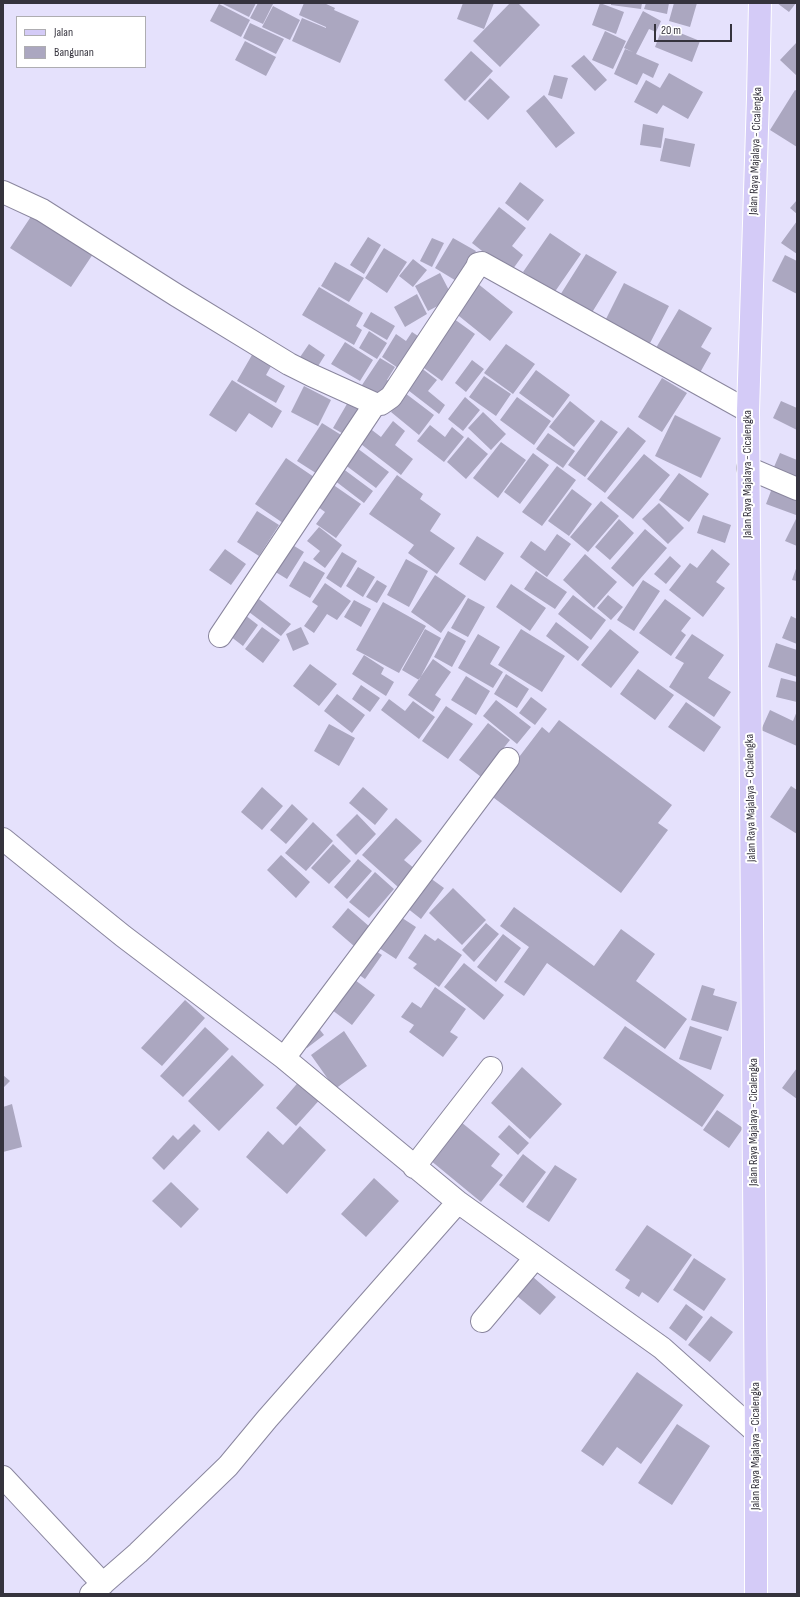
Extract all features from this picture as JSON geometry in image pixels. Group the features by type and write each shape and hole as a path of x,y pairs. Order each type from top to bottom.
{"main road":[{"name":"Jalan Raya Majalaya - Cicalengka","path":"756,1594 748,411 760,3"}],"street":[{"path":"3,192 42,210 176,295 289,364 375,404 385,402 390,397 476,266 482,263 748,411"},
{"path":"220,636 375,404"},
{"path":"748,468 797,489"},
{"path":"284,1058 508,759"},
{"path":"3,839 123,936 284,1058 458,1202 662,1348 756,1432"},
{"path":"414,1167 490,1068"},
{"path":"3,1477 97,1589 138,1553 228,1466 267,1419 458,1202"},
{"path":"482,1321 535,1258"}],"building":[{"path":"221,3 256,3 249,17"},
{"path":"258,3 273,4 263,24 250,18"},
{"path":"304,3 324,3 335,8 334,10 359,21 340,63 292,41 302,18 326,28 299,15"},
{"path":"463,3 494,3 484,29 457,19"},
{"path":"510,3 518,3 540,25 500,67 473,41"},
{"path":"600,3 624,12 616,34 592,25"},
{"path":"611,3 642,3 641,9 611,5"},
{"path":"646,3 669,3 667,14 644,9"},
{"path":"674,3 697,3 690,27 669,21"},
{"path":"777,3 796,3 789,12"},
{"path":"219,4 250,20 241,37 210,21"},
{"path":"273,6 300,20 290,40 262,27"},
{"path":"643,11 661,21 656,32 649,29 636,54 659,64 653,78 643,73 637,85 614,74 625,49 633,52 624,48"},
{"path":"250,23 284,39 276,54 243,38"},
{"path":"663,26 700,41 692,62 655,47"},
{"path":"605,31 626,41 613,69 592,60"},
{"path":"245,41 276,57 266,76 235,60"},
{"path":"797,42 797,76 780,60"},
{"path":"471,51 493,71 465,101 444,80"},
{"path":"584,55 607,80 595,91 571,66"},
{"path":"669,73 703,92 688,119 663,105 657,114 634,102 646,80 660,88"},
{"path":"554,75 568,78 562,99 548,95"},
{"path":"490,78 510,97 488,120 468,101"},
{"path":"795,90 797,91 797,147 770,130"},
{"path":"544,95 575,133 556,148 526,111"},
{"path":"643,124 664,128 661,148 640,145"},
{"path":"665,138 695,144 690,167 660,161"},
{"path":"520,182 544,200 528,221 505,203"},
{"path":"797,200 797,214 790,208"},
{"path":"499,207 526,228 512,246 523,255 510,273 472,243"},
{"path":"32,215 93,254 71,287 10,248"},
{"path":"797,221 797,254 781,243"},
{"path":"550,233 581,254 554,293 523,272"},
{"path":"368,237 381,245 364,274 350,265"},
{"path":"432,238 444,243 432,267 420,261"},
{"path":"453,238 476,251 458,282 435,268"},
{"path":"384,248 407,262 387,293 365,278"},
{"path":"586,254 617,272 588,319 557,300"},
{"path":"785,255 797,261 797,294 772,281"},
{"path":"413,259 427,270 413,287 399,276"},
{"path":"335,262 364,278 349,302 321,286"},
{"path":"440,273 453,298 428,311 415,286"},
{"path":"477,283 513,312 490,341 454,312"},
{"path":"624,283 669,306 648,347 603,325"},
{"path":"319,287 363,313 356,326 362,330 354,345 302,315"},
{"path":"417,294 427,314 405,327 394,307"},
{"path":"679,309 712,328 701,347 711,353 697,378 653,353"},
{"path":"371,312 395,326 387,340 363,326"},
{"path":"450,316 475,334 442,381 417,363"},
{"path":"369,331 387,343 377,359 359,348"},
{"path":"412,332 424,340 398,368 382,357 396,334 406,341"},
{"path":"345,342 373,360 360,381 331,364"},
{"path":"309,344 325,355 315,371 298,360"},
{"path":"506,344 535,364 513,394 484,373"},
{"path":"256,348 275,359 266,375 285,386 276,403 237,381"},
{"path":"380,358 395,367 387,380 394,384 379,394 358,391"},
{"path":"472,360 484,369 466,392 455,383"},
{"path":"420,367 437,380 428,391 445,405 439,414 404,387"},
{"path":"536,370 570,395 553,418 519,393"},
{"path":"484,376 511,394 496,416 469,397"},
{"path":"662,378 687,393 662,432 638,417"},
{"path":"232,380 282,411 272,428 249,413 236,432 209,415"},
{"path":"304,386 331,400 318,426 291,412"},
{"path":"405,393 434,415 419,435 391,412"},
{"path":"351,397 368,407 349,437 333,428"},
{"path":"465,397 480,410 463,431 448,419"},
{"path":"517,397 551,421 534,445 500,420"},
{"path":"570,401 595,421 574,447 549,427"},
{"path":"781,401 797,408 797,430 773,418"},
{"path":"483,412 506,434 491,450 468,428"},
{"path":"675,415 721,438 701,478 655,456"},
{"path":"601,420 618,432 585,477 568,465"},
{"path":"393,421 405,431 395,445 413,459 401,475 357,441 368,427 381,437"},
{"path":"322,423 346,438 322,477 297,461"},
{"path":"430,425 445,437 452,427 464,437 444,462 417,441"},
{"path":"628,427 646,441 605,493 587,479"},
{"path":"548,433 575,451 563,468 536,449"},
{"path":"468,437 488,454 466,479 447,462"},
{"path":"501,442 526,460 498,498 473,478"},
{"path":"357,448 389,472 376,488 344,464"},
{"path":"533,453 549,465 520,504 504,492"},
{"path":"780,453 797,460 797,484 771,474"},
{"path":"644,454 670,475 633,519 607,498"},
{"path":"286,458 314,477 283,523 255,504"},
{"path":"557,466 576,480 542,526 522,512"},
{"path":"342,468 373,491 364,503 334,480"},
{"path":"679,473 709,494 689,522 659,500"},
{"path":"397,475 423,494 420,499 441,514 430,531 455,548 437,574 408,553 414,545 369,514"},
{"path":"774,483 797,492 796,515 766,504"},
{"path":"332,484 361,504 336,538 316,524 325,512 314,504"},
{"path":"572,489 592,504 569,536 548,521"},
{"path":"601,501 619,516 588,552 570,537"},
{"path":"659,503 684,528 668,544 642,519"},
{"path":"257,511 279,525 259,556 237,542"},
{"path":"703,515 731,525 725,543 697,533"},
{"path":"797,517 797,546 785,541"},
{"path":"619,519 634,533 610,560 595,547"},
{"path":"319,527 342,545 325,568 313,559 320,551 307,541"},
{"path":"645,529 667,548 633,587 611,568"},
{"path":"557,534 571,544 547,577 520,557 531,541 545,551"},
{"path":"477,536 504,553 485,581 459,564"},
{"path":"286,541 304,552 287,579 269,568"},
{"path":"225,549 246,564 231,585 209,570"},
{"path":"712,549 730,564 716,582 725,588 703,617 669,590 690,563 697,568"},
{"path":"342,552 357,561 341,588 326,578"},
{"path":"585,554 617,582 594,608 563,580"},
{"path":"670,556 681,566 666,584 654,574"},
{"path":"406,559 428,571 409,607 387,595"},
{"path":"304,561 325,573 310,598 289,586"},
{"path":"797,566 797,581 792,580"},
{"path":"358,567 375,577 363,597 346,586"},
{"path":"536,571 567,592 555,609 524,589"},
{"path":"435,575 466,596 441,633 411,612"},
{"path":"377,580 387,586 377,603 366,597"},
{"path":"643,580 660,591 634,631 617,620"},
{"path":"325,583 351,601 337,620 327,614 314,633 304,626 318,606 312,602"},
{"path":"511,584 546,608 530,631 496,607"},
{"path":"573,595 606,620 591,640 558,614"},
{"path":"608,595 623,607 611,620 597,608"},
{"path":"468,598 485,607 468,637 451,628"},
{"path":"259,599 291,624 281,636 249,612"},
{"path":"665,599 691,618 681,631 686,635 671,656 639,633"},
{"path":"354,600 371,609 361,627 344,617"},
{"path":"383,602 426,626 399,673 356,650"},
{"path":"245,615 258,625 243,646 230,636"},
{"path":"791,616 797,619 797,644 782,638"},
{"path":"556,622 589,647 578,661 546,636"},
{"path":"262,627 280,640 263,663 245,649"},
{"path":"301,627 309,644 293,651 286,634"},
{"path":"425,629 441,638 419,680 402,670"},
{"path":"521,629 565,656 542,692 498,665"},
{"path":"610,629 639,652 611,688 581,665"},
{"path":"448,631 466,641 452,667 434,657"},
{"path":"478,634 500,647 490,664 503,672 493,688 458,668"},
{"path":"692,634 724,655 708,678 731,692 714,717 669,687 684,663 675,658"},
{"path":"776,643 797,650 797,677 768,667"},
{"path":"364,655 384,668 381,674 394,682 386,696 352,674"},
{"path":"433,659 451,672 435,695 441,699 433,712 408,695"},
{"path":"310,664 337,684 319,706 293,686"},
{"path":"638,669 674,695 655,720 620,694"},
{"path":"506,674 529,689 517,708 494,694"},
{"path":"466,676 490,691 476,715 451,700"},
{"path":"781,678 797,682 797,702 776,697"},
{"path":"361,685 380,698 370,712 352,699"},
{"path":"337,694 365,715 352,733 324,711"},
{"path":"531,697 547,709 535,725 519,713"},
{"path":"389,699 405,711 413,701 435,717 419,739 381,710"},
{"path":"496,700 531,727 517,744 483,716"},
{"path":"686,702 721,727 704,752 668,727"},
{"path":"446,706 473,724 448,759 422,741"},
{"path":"770,710 793,721 797,711 797,746 761,730"},
{"path":"559,720 672,805 658,823 668,830 621,893 490,795 542,727 549,733"},
{"path":"488,723 510,740 498,755 485,780 459,760"},
{"path":"329,724 355,738 339,766 314,751"},
{"path":"791,786 797,790 797,834 770,817"},
{"path":"262,787 283,806 262,830 241,812"},
{"path":"363,787 388,809 375,825 349,803"},
{"path":"292,804 308,819 286,844 270,830"},
{"path":"357,814 376,834 356,855 336,835"},
{"path":"396,818 422,841 404,860 415,869 398,887 362,855"},
{"path":"313,822 333,841 306,871 285,853"},
{"path":"333,844 351,861 329,884 311,868"},
{"path":"281,855 310,882 296,898 267,870"},
{"path":"358,859 372,871 347,899 334,887"},
{"path":"375,872 394,889 369,918 349,902"},
{"path":"426,875 444,888 421,919 407,908"},
{"path":"453,888 486,920 462,945 429,913"},
{"path":"514,907 594,966 621,929 655,954 636,981 687,1019 665,1049 547,963 524,996 504,982 529,947 500,926"},
{"path":"348,908 370,927 354,946 332,927"},
{"path":"396,914 416,927 396,959 376,946"},
{"path":"486,923 499,934 474,962 462,950"},
{"path":"425,934 435,941 438,938 462,955 439,987 413,968 417,964 408,958"},
{"path":"503,934 521,948 496,982 477,967"},
{"path":"371,948 382,955 365,979 355,972"},
{"path":"464,963 504,995 484,1020 444,987"},
{"path":"355,980 375,995 352,1025 332,1010"},
{"path":"702,985 715,989 713,995 737,1002 728,1031 691,1020"},
{"path":"435,987 466,1009 450,1032 458,1037 443,1057 409,1032 414,1025 401,1017 412,1002 421,1008"},
{"path":"185,1000 205,1018 162,1066 141,1048"},
{"path":"317,1026 324,1035 307,1048 300,1040"},
{"path":"625,1026 724,1095 702,1127 603,1058"},
{"path":"690,1026 722,1037 711,1070 679,1059"},
{"path":"205,1027 229,1049 183,1097 160,1076"},
{"path":"344,1031 367,1066 335,1089 311,1055"},
{"path":"232,1055 264,1085 219,1131 188,1101"},
{"path":"522,1067 562,1104 530,1139 491,1103"},
{"path":"797,1068 797,1099 782,1088"},
{"path":"3,1075 10,1081 3,1088"},
{"path":"302,1078 323,1096 296,1126 276,1108"},
{"path":"12,1104 22,1147 3,1152 3,1107"},
{"path":"717,1110 743,1128 729,1148 703,1130"},
{"path":"461,1122 500,1154 491,1166 503,1175 481,1202 430,1160"},
{"path":"194,1124 201,1131 164,1170 152,1158 173,1135 178,1140"},
{"path":"509,1125 529,1143 518,1155 498,1137"},
{"path":"300,1126 326,1150 287,1194 246,1157 268,1131 283,1145"},
{"path":"523,1154 546,1172 523,1203 499,1185"},
{"path":"555,1165 577,1179 549,1222 526,1207"},
{"path":"374,1178 399,1201 366,1237 341,1214"},
{"path":"171,1182 199,1209 181,1228 152,1201"},
{"path":"647,1225 692,1255 658,1303 642,1292 639,1297 625,1288 630,1280 615,1270"},
{"path":"694,1258 726,1279 704,1311 673,1290"},
{"path":"533,1277 556,1297 540,1315 517,1296"},
{"path":"686,1304 703,1317 686,1341 669,1328"},
{"path":"711,1316 733,1332 710,1362 688,1345"},
{"path":"637,1372 683,1405 641,1464 617,1447 603,1466 581,1451"},
{"path":"677,1424 710,1446 672,1505 638,1483"}]}
